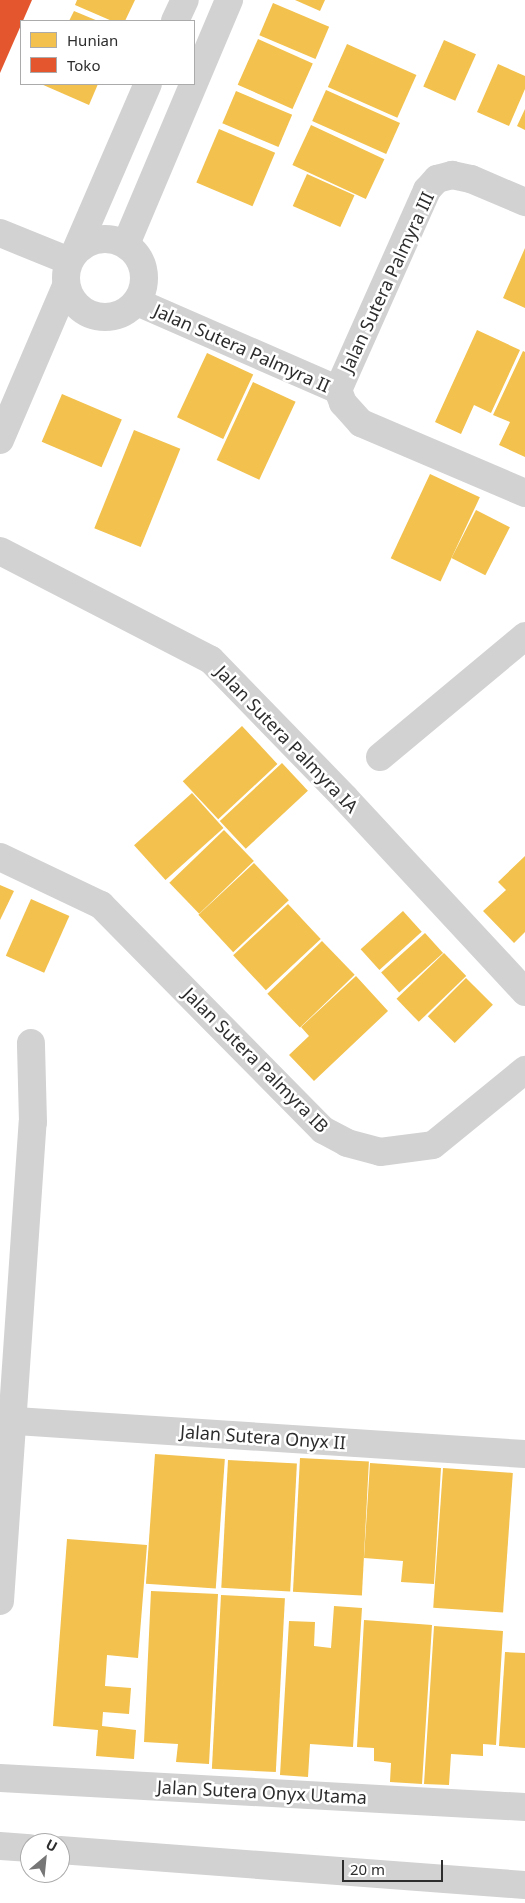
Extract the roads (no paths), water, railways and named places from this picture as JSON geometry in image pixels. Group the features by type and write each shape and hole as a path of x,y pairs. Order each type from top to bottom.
{"street":[{"path":"175,20 185,0"},
{"path":"195,82 230,0"},
{"path":"0,440 70,265 148,85"},
{"path":"126,244 194,85"},
{"name":"Jalan Sutera Palmyra III","path":"338,390 427,190 437,179 452,175 471,179 525,202"},
{"path":"0,232 70,265"},
{"path":"100,239 126,244 142,264 144,278 137,302 115,316 102,318 78,308 70,298 70,265 100,239"},
{"name":"Jalan Sutera Palmyra II","path":"137,302 338,390 343,403 361,423 525,493"},
{"name":"Jalan Sutera Palmyra IA","path":"0,551 211,660 345,798 525,992"},
{"path":"380,758 525,636"},
{"name":"Jalan Sutera Palmyra IB","path":"0,857 101,905 323,1130 347,1143 380,1152 433,1145 525,1070"},
{"path":"0,1601 6,1420 33,1122 31,1043"},
{"name":"Jalan Sutera Onyx II","path":"6,1420 525,1454"},
{"name":"Jalan Sutera Onyx Utama","path":"0,1778 525,1806"},
{"path":"0,1846 20,1847"},
{"path":"70,1851 525,1885"}]}
